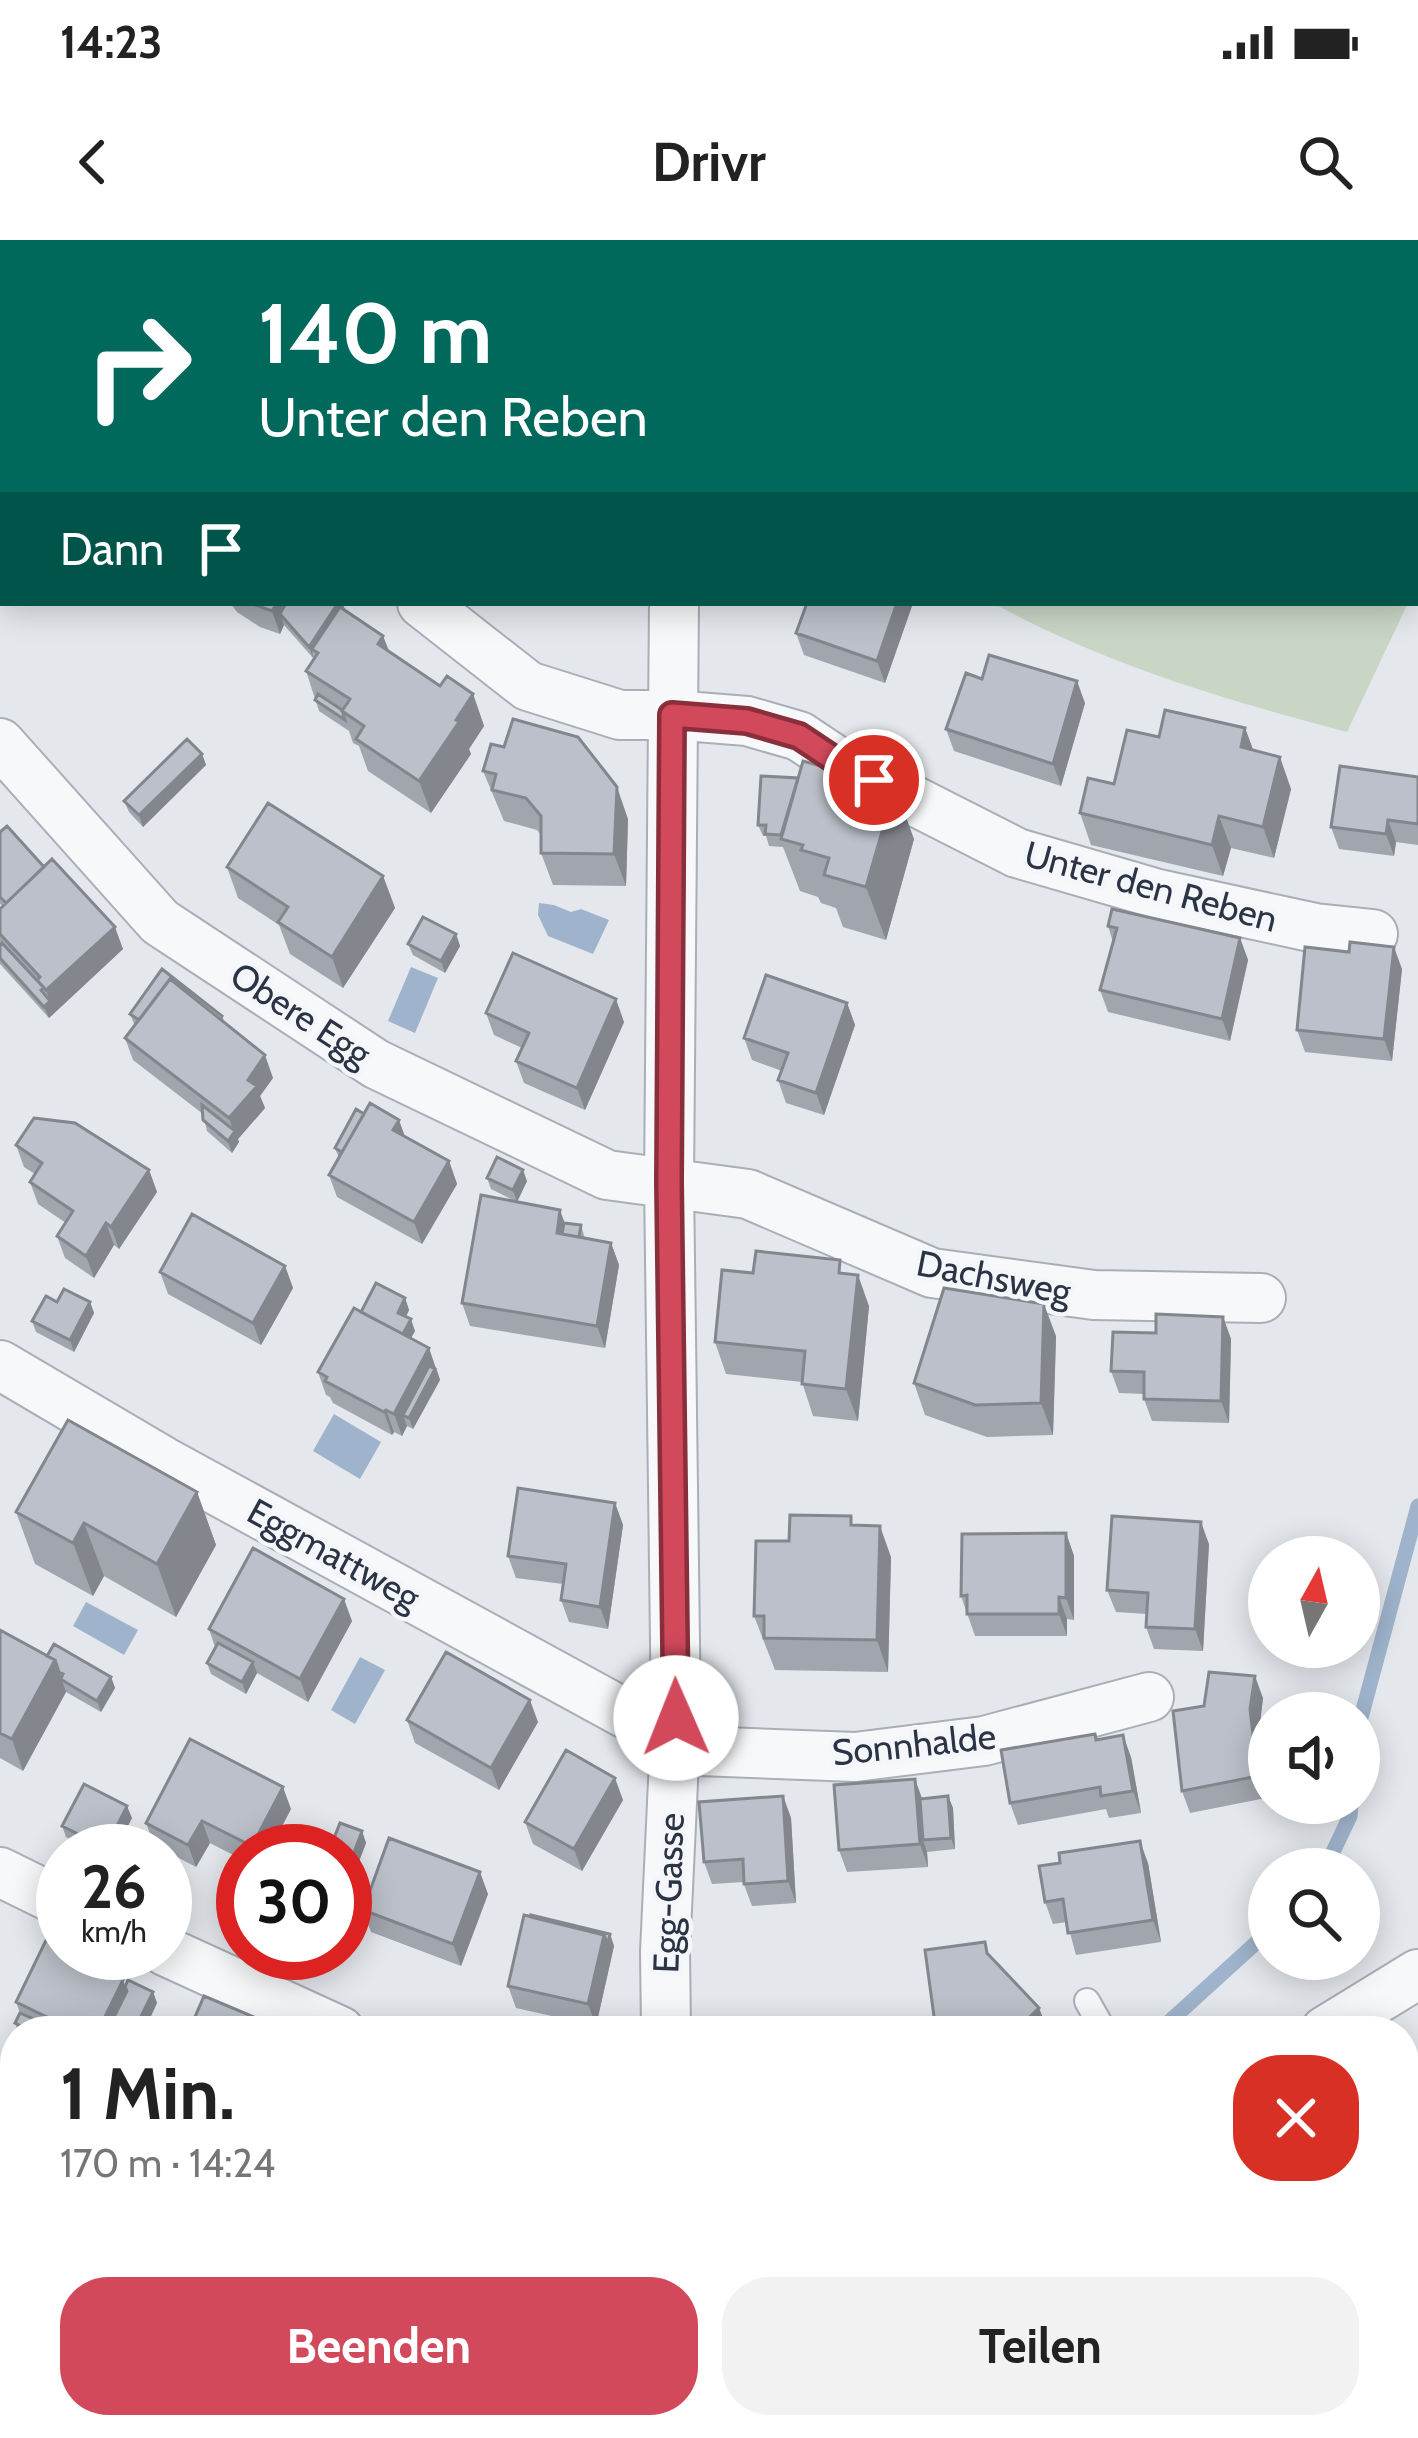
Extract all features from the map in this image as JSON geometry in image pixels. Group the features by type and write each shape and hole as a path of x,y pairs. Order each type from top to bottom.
{"street":[{"name":"Unter den Reben","path":"426,606 528,686 620,716 747,721 799,736 838,762 1017,853 1158,894 1316,928 1373,934"},
{"name":"Egg-Gasse","path":"666,2016 675,1734 669,1182 674,606"},
{"name":"Obere Egg","path":"0,743 160,922 376,1064 607,1175 669,1182"},
{"name":"Dachsweg","path":"669,1182 748,1194 932,1273 1094,1295 1261,1298"},
{"name":"Eggmattweg","path":"0,1365 163,1461 626,1714 675,1734"},
{"name":"Sonnhalde","path":"675,1734 855,1756 984,1741 1149,1697"},
{"path":"0,1872 36,1890"},
{"path":"192,1964 307,2016"},
{"path":"1349,2016 1418,1974"}],"lane":[{"path":"1087,2002 1095,2016"}],"green space":[{"path":"999,606 1407,606 1347,732 1166,678"}],"water":[{"path":"539,903 571,912 581,909 609,920 593,954 548,936 538,915"},
{"path":"411,967 438,978 415,1033 388,1021"},
{"path":"334,1414 381,1442 360,1479 313,1451"},
{"path":"86,1602 138,1630 124,1655 73,1626"},
{"path":"360,1657 385,1670 355,1724 331,1710"}],"building":[{"path":"284,606 336,606 309,647 280,614"},
{"path":"806,606 896,606 877,661 796,633"},
{"path":"340,607 383,636 378,644 440,686 447,676 473,694 419,781 356,739 364,726 342,711 350,699 306,671 318,653 312,649"},
{"path":"989,655 1077,681 1053,764 946,729 966,673 982,679"},
{"path":"318,694 342,710 345,720 315,700"},
{"path":"1165,710 1245,728 1241,747 1280,757 1263,827 1219,816 1212,845 1080,813 1088,778 1114,784 1127,730 1159,737"},
{"path":"513,719 578,737 617,787 614,854 541,853 541,816 526,798 492,790 496,774 483,771 491,744 504,747"},
{"path":"187,739 202,754 139,815 124,801"},
{"path":"803,761 895,787 866,887 824,875 829,858 781,839"},
{"path":"1340,766 1418,777 1418,824 1388,820 1386,834 1331,827"},
{"path":"761,776 798,778 781,835 765,834 766,825 758,825"},
{"path":"268,803 383,876 332,957 278,922 288,907 227,867"},
{"path":"7,826 44,867 6,903 0,897 0,832"},
{"path":"52,859 115,927 46,990 37,980 40,977 0,934 0,909"},
{"path":"1112,909 1240,938 1222,1019 1100,990 1117,928 1108,926"},
{"path":"423,917 456,934 441,961 408,944"},
{"path":"1350,942 1394,947 1384,1039 1297,1030 1305,947 1349,952"},
{"path":"2,943 44,988 50,1001 44,1007 0,958"},
{"path":"513,953 616,999 577,1088 516,1061 529,1033 486,1013"},
{"path":"162,969 220,1019 170,979 139,1020 130,1014"},
{"path":"766,975 847,1003 816,1093 778,1080 788,1053 744,1038"},
{"path":"170,979 265,1055 248,1080 257,1086 229,1118 125,1038"},
{"path":"370,1103 399,1120 393,1130 449,1161 414,1222 329,1175"},
{"path":"202,1105 235,1131 228,1141 203,1120"},
{"path":"356,1109 364,1114 342,1152 335,1148"},
{"path":"34,1118 75,1123 149,1170 86,1256 57,1236 73,1211 30,1182 42,1163 16,1145"},
{"path":"497,1157 523,1170 513,1190 487,1178"},
{"path":"481,1195 560,1210 557,1233 611,1243 597,1326 462,1303"},
{"path":"192,1214 285,1266 253,1323 160,1272"},
{"path":"564,1223 581,1225 579,1237 562,1234"},
{"path":"756,1251 840,1260 839,1273 858,1275 846,1389 802,1384 805,1351 715,1342 722,1270 753,1273"},
{"path":"376,1283 405,1298 398,1313 411,1319 403,1334 361,1312"},
{"path":"944,1288 1044,1304 1041,1403 975,1405 914,1383"},
{"path":"64,1289 90,1302 70,1340 32,1321 46,1296 57,1302"},
{"path":"354,1308 429,1348 394,1414 325,1381 327,1377 318,1372"},
{"path":"1156,1314 1223,1317 1221,1401 1144,1399 1144,1372 1111,1371 1113,1332 1156,1333"},
{"path":"429,1366 435,1369 409,1418 403,1415"},
{"path":"68,1420 197,1492 157,1564 84,1523 73,1543 16,1512"},
{"path":"518,1488 615,1503 600,1607 561,1600 566,1564 508,1556"},
{"path":"790,1515 851,1516 851,1525 880,1526 877,1640 764,1638 764,1616 754,1616 756,1541 789,1541"},
{"path":"1112,1516 1201,1522 1195,1629 1146,1627 1148,1593 1107,1590"},
{"path":"1066,1533 1066,1598 1059,1597 1059,1614 967,1614 967,1595 961,1596 962,1534"},
{"path":"253,1548 344,1599 300,1679 209,1629"},
{"path":"0,1630 55,1660 12,1739 0,1733"},
{"path":"218,1643 253,1662 242,1682 207,1663"},
{"path":"54,1644 111,1677 97,1701 62,1680 55,1660 47,1656"},
{"path":"446,1652 530,1700 491,1768 407,1720"},
{"path":"1209,1672 1255,1676 1253,1692 1248,1692 1248,1778 1182,1791 1173,1711 1204,1706"},
{"path":"1095,1734 1096,1740 1123,1735 1133,1791 1101,1796 1100,1787 1010,1803 1001,1750"},
{"path":"190,1739 283,1787 264,1824 216,1824 216,1828 202,1821 192,1838 192,1824 146,1823"},
{"path":"566,1750 615,1778 574,1849 525,1822"},
{"path":"915,1779 920,1844 839,1850 834,1785"},
{"path":"84,1784 127,1806 118,1824 63,1824"},
{"path":"783,1796 788,1881 744,1884 743,1859 704,1862 699,1802"},
{"path":"948,1796 951,1838 923,1840 920,1799"},
{"path":"389,1838 480,1872 453,1944 372,1913 372,1885"},
{"path":"1140,1841 1153,1920 1068,1933 1063,1899 1045,1902 1039,1866 1060,1863 1059,1853"},
{"path":"524,1915 604,1935 588,2004 508,1986"},
{"path":"531,1915 610,1934 608,1944 604,1935"},
{"path":"985,1942 987,1953 1039,2008 1031,2016 934,2016 925,1950"},
{"path":"36,1961 36,1980 123,1980 105,2016 45,2016 16,2002"},
{"path":"128,1980 153,1992 141,2016 114,2016"},
{"path":"204,1996 251,2016 195,2016"}],"waterway":[{"path":"1368,1692 1418,1506"},
{"path":"1335,1848 1346,1824"},
{"path":"1176,2016 1248,1950"}],"route":[{"path":"676,1718 669,1182 672,715 747,721 799,736 874,780"}]}
